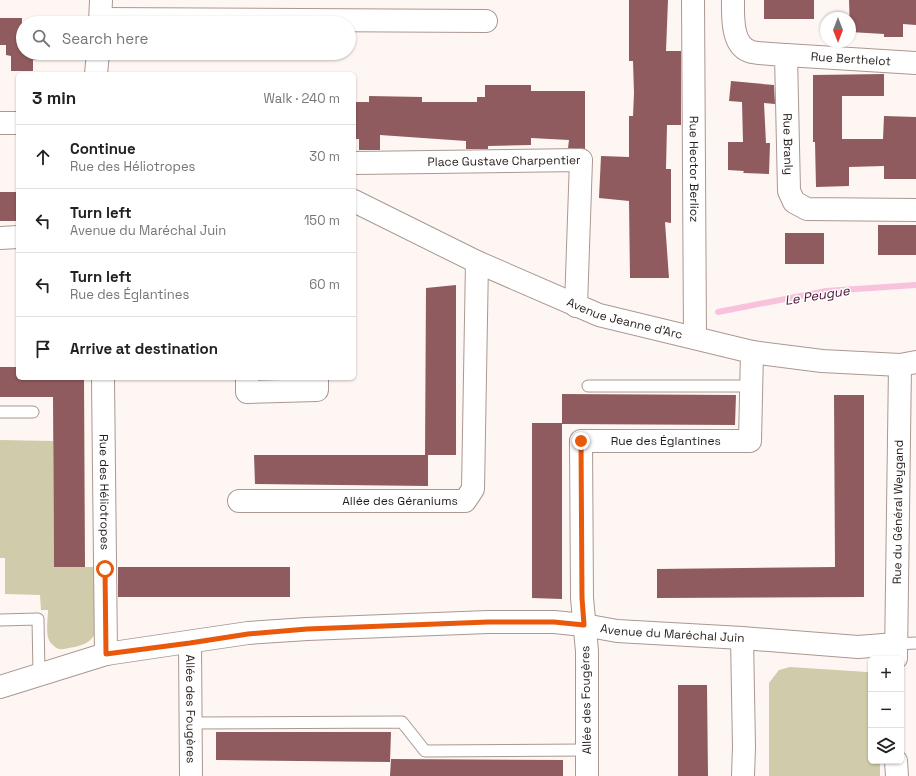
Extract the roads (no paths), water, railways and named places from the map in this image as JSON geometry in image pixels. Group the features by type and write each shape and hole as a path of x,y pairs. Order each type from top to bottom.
{"street":[{"name":"Rue Hector Berlioz","path":"693,0 695,338"},
{"path":"733,0 734,28 740,44 750,52 786,55"},
{"path":"100,14 210,16"},
{"path":"356,19 486,21"},
{"name":"Rue Berthelot","path":"786,55 916,63"},
{"name":"Rue Branly","path":"786,55 789,191 794,202 807,210 916,210"},
{"path":"96,72 97,60"},
{"path":"0,123 16,123"},
{"name":"Place Gustave Charpentier","path":"356,163 581,160 576,306"},
{"name":"Avenue Jeanne d'Arc","path":"356,202 477,262 599,315 752,352 822,361 908,363"},
{"path":"0,238 16,237"},
{"name":"Allée des Géraniums","path":"239,501 465,500 474,489 477,262"},
{"name":"Rue des Églantines","path":"584,625 582,598 581,441 750,441 752,352"},
{"name":"Rue du Général Weygand","path":"903,648 908,363"},
{"name":"Rue des Héliotropes","path":"103,380 106,654"},
{"path":"247,380 247,392 316,390 317,380"},
{"name":"Avenue du Maréchal Juin","path":"0,687 106,654 248,634 307,629 488,622 554,622 584,625 617,631 742,638 858,647 903,648"},
{"name":"Allée des Fougères","path":"584,625 587,651 587,776"},
{"path":"742,638 744,747 743,776"},
{"name":"Allée des Fougères","path":"190,643 191,776"},
{"path":"896,764 896,776"}],"lane":[{"path":"588,386 751,386"},
{"path":"0,412 33,412"},
{"path":"0,620 38,619 39,675"},
{"path":"190,723 402,722 425,751 587,750"}],"waterway":[{"name":"Le Peugue","path":"718,312 826,291 916,285"}]}
